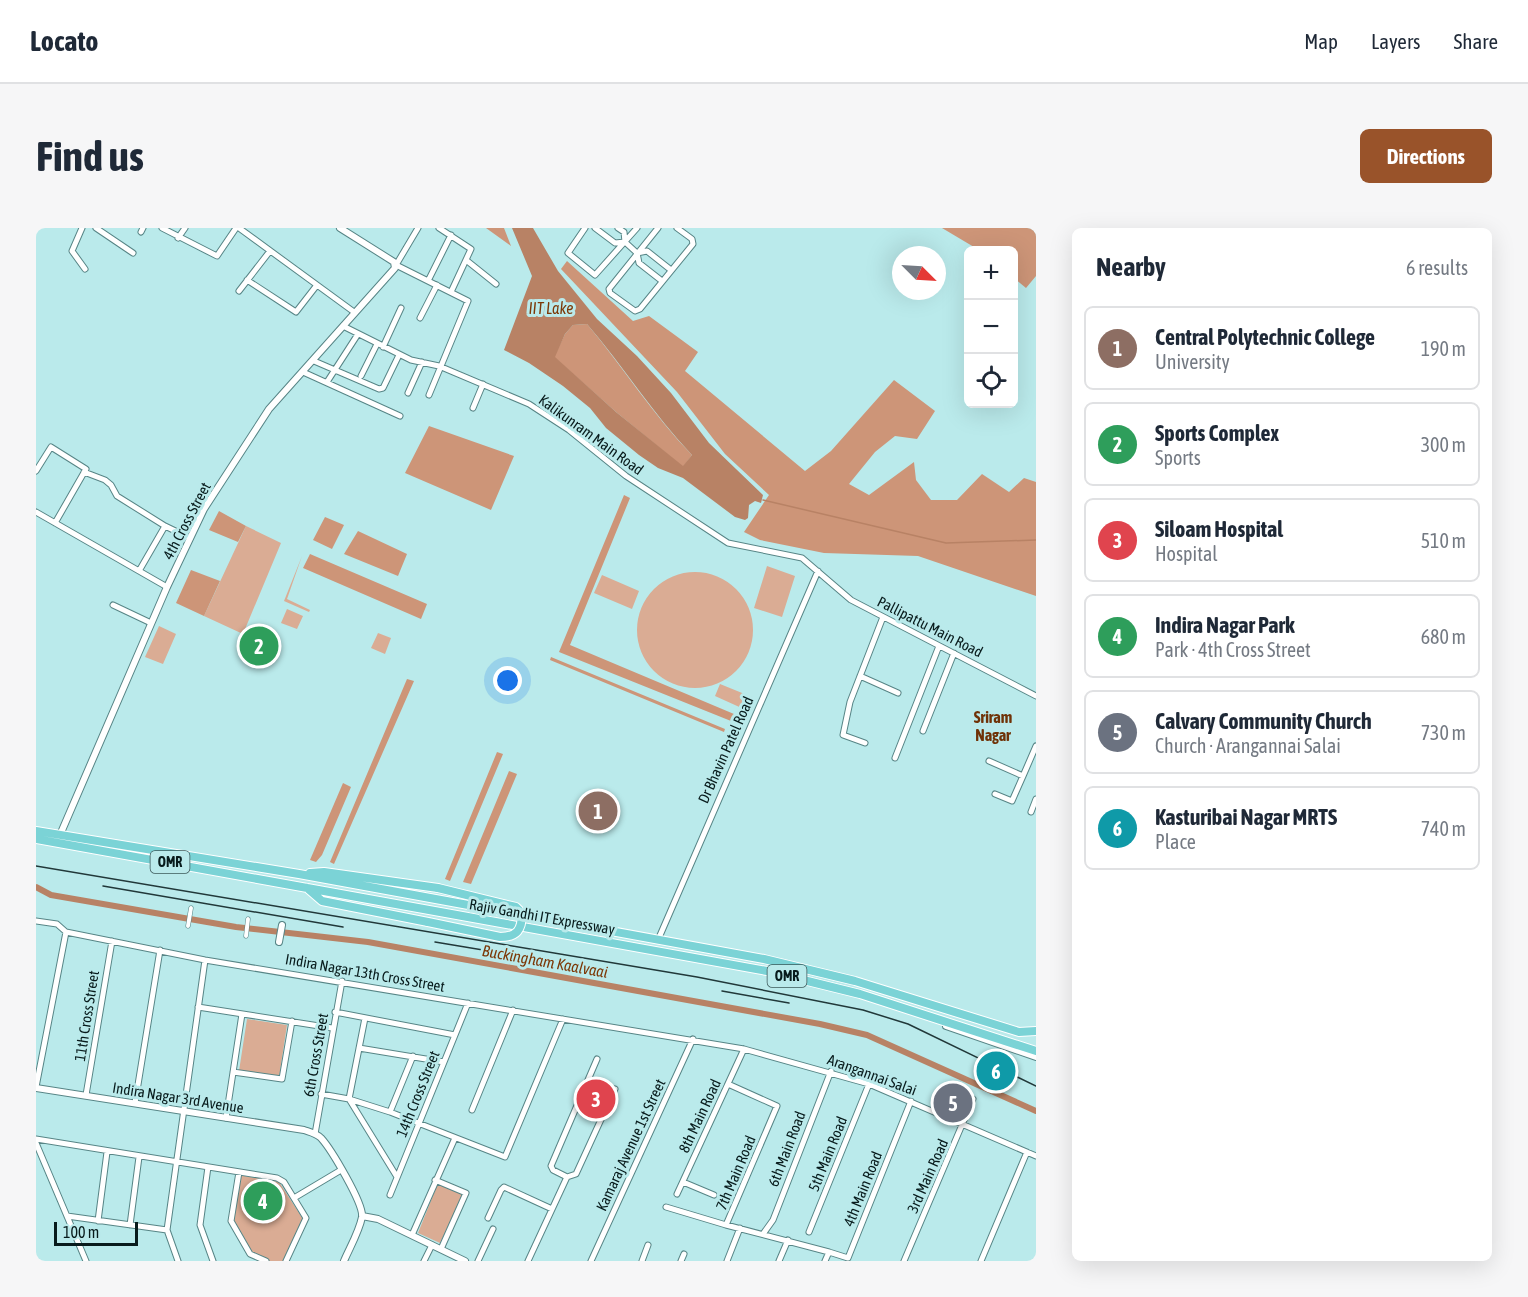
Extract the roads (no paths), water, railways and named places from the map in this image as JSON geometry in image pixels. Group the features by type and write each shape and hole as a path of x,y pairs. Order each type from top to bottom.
{"main road":[{"name":"Rajiv Gandhi IT Expressway","path":"36,831 299,874 764,958 855,981 1019,1032 1036,1031"},
{"name":"Rajiv Gandhi IT Expressway","path":"36,839 767,971 912,1010 1035,1055"},
{"path":"299,874 324,872 438,888 516,907 522,913 522,923 519,932 510,937 500,937 322,901 304,886"},
{"path":"912,1010 966,1023 1036,1046"}],"street":[{"path":"82,228 72,251 85,269"},
{"path":"96,228 133,253"},
{"path":"162,228 178,238 217,255 238,228 354,312"},
{"path":"178,238 185,228"},
{"path":"340,228 396,265 468,301 439,366 429,395"},
{"path":"351,235 356,228"},
{"name":"4th Cross Street","path":"60,835 167,587 209,501 269,409 314,361 396,265 418,228"},
{"path":"439,228 471,248 452,292"},
{"path":"585,228 568,253 591,274 597,274 637,228"},
{"path":"595,228 615,243 625,242"},
{"path":"618,228 624,232 625,242 637,253 639,263 662,281"},
{"path":"658,228 609,289 610,293 638,311 694,242 677,228"},
{"path":"428,281 451,235"},
{"path":"239,291 270,251"},
{"path":"637,253 647,251 671,270"},
{"path":"466,260 496,284"},
{"path":"247,280 296,312 316,285"},
{"path":"420,318 437,285"},
{"path":"361,376 401,308"},
{"name":"Kalikunram Main Road","path":"343,326 399,355 439,366 529,404 569,430 626,476 728,543 802,558 818,571"},
{"path":"327,382 358,334"},
{"path":"314,361 379,389 383,388 399,355"},
{"path":"408,393 422,362"},
{"path":"303,372 400,416"},
{"path":"473,408 483,384"},
{"path":"36,471 51,447 86,469 55,523"},
{"path":"84,472 105,480 117,496 165,526 190,538"},
{"path":"36,512 167,587"},
{"path":"139,571 165,526"},
{"name":"Pallipattu Main Road","path":"818,571 851,600 1036,696"},
{"name":"Dr Bhavin Patel Road","path":"658,940 818,571"},
{"path":"113,605 152,623"},
{"path":"865,743 843,735 860,676 883,617"},
{"path":"894,758 939,646"},
{"path":"923,731 954,654"},
{"path":"860,676 898,693"},
{"path":"994,794 1012,801 1036,746"},
{"path":"989,761 1023,776"},
{"path":"1031,812 1036,799"},
{"path":"188,926 191,908"},
{"path":"246,936 248,919"},
{"name":"Indira Nagar 13th Cross Street","path":"36,921 57,924 66,932 205,960 693,1039"},
{"path":"279,942 282,925"},
{"path":"36,1087 66,932"},
{"name":"11th Cross Street","path":"86,1095 112,941"},
{"path":"135,1103 160,950"},
{"path":"178,1261 167,1230 205,960"},
{"name":"6th Cross Street","path":"315,1134 342,981"},
{"name":"14th Cross Street","path":"390,1195 468,1003"},
{"path":"198,1007 332,1028"},
{"path":"472,1110 513,1011"},
{"path":"335,1012 455,1035"},
{"path":"226,1118 242,1014"},
{"path":"365,1018 350,1099 397,1177"},
{"path":"321,1094 350,1099 390,1112 418,1125 505,1157 562,1019"},
{"path":"233,1072 282,1079 292,1021"},
{"name":"Arangannai Salai","path":"693,1039 831,1071 911,1101 1036,1156"},
{"name":"Kamaraj Avenue 1st Street","path":"591,1261 693,1039"},
{"path":"359,1048 444,1062"},
{"name":"8th Main Road","path":"677,1194 744,1049"},
{"path":"390,1112 413,1056"},
{"path":"597,1059 551,1166 553,1170 567,1177 576,1174 615,1089"},
{"name":"6th Main Road","path":"763,1234 773,1220 831,1071"},
{"name":"7th Main Road","path":"666,1207 726,1225 777,1106 728,1084"},
{"name":"5th Main Road","path":"809,1232 869,1084"},
{"name":"Indira Nagar 3rd Avenue","path":"36,1087 304,1130 315,1134"},
{"name":"3rd Main Road","path":"904,1261 973,1100"},
{"name":"4th Main Road","path":"848,1258 911,1101"},
{"path":"315,1134 341,1170 361,1207 362,1216 344,1261"},
{"path":"412,1235 455,1138"},
{"path":"36,1141 277,1178 284,1182 306,1218 286,1261"},
{"path":"36,1141 86,1261"},
{"path":"98,1221 108,1152"},
{"path":"981,1261 1027,1152"},
{"path":"130,1225 139,1157"},
{"path":"208,1167 200,1225 213,1261"},
{"path":"294,1198 341,1170"},
{"path":"239,1172 231,1221 250,1254 266,1261"},
{"path":"528,1261 567,1177"},
{"path":"435,1180 466,1193 441,1249"},
{"path":"683,1182 714,1196"},
{"path":"488,1218 504,1188 552,1209"},
{"path":"67,1216 167,1230"},
{"path":"362,1216 378,1219 465,1261"},
{"path":"726,1225 788,1240 857,1261"},
{"path":"727,1261 740,1228"},
{"path":"478,1261 493,1229"},
{"path":"779,1261 788,1240"},
{"path":"424,1261 432,1245"},
{"path":"642,1261 648,1245"},
{"path":"825,1261 829,1252"},
{"path":"681,1261 684,1254"}],"water":[{"name":"IIT Lake","path":"512,228 533,228 558,271 597,319 637,356 671,393 709,443 763,495 761,503 755,501 749,505 748,518 745,520 735,517 683,478 658,468 639,455 606,428 590,408 563,386 529,363 504,350 532,276","holes":["587,324 664,423 692,455 683,466 616,412 555,357 565,334 573,325"]}],"waterway":[{"path":"763,500 946,543 1036,540"},
{"name":"Buckingham Kaalvaai","path":"36,887 51,895 236,927 368,942 820,1024 867,1035 1036,1111"}],"railway":[{"path":"36,866 697,977 863,1010 908,1024 1036,1086"},
{"path":"103,886 343,927"},
{"path":"435,942 603,970"},
{"path":"722,991 789,1003"}],"place":[{"name":"Sports Complex","path":"259,646"},
{"name":"Central Polytechnic College","path":"598,811"},
{"name":"Kasturibai Nagar MRTS","path":"996,1071"},
{"name":"Siloam Hospital","path":"596,1099"},
{"name":"Calvary Community Church","path":"953,1103"},
{"name":"Indira Nagar Park","path":"263,1201"}],"district":[{"name":"Sriram Nagar","path":"993,726"}]}
